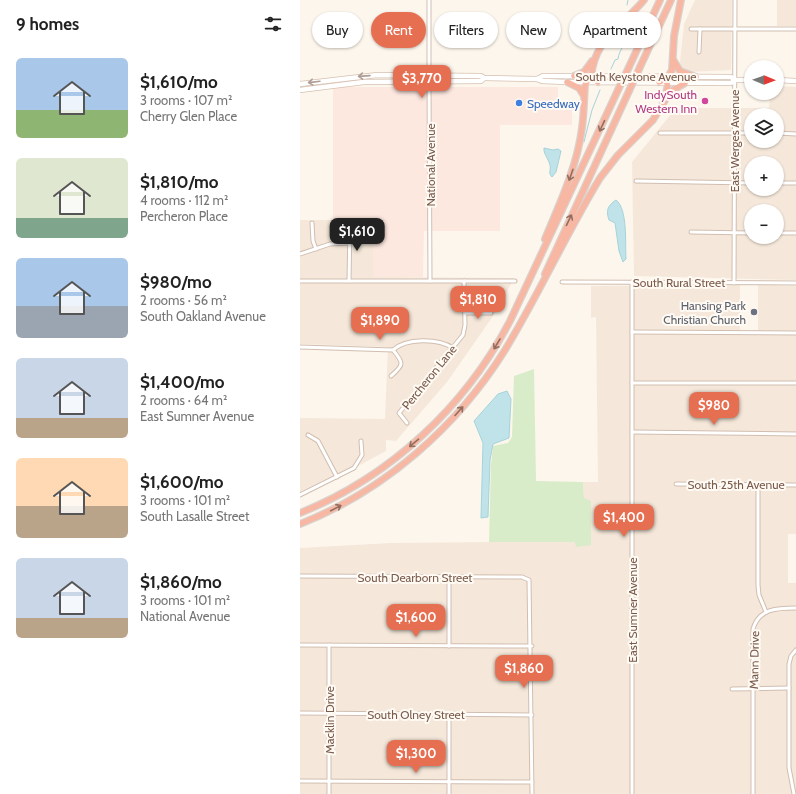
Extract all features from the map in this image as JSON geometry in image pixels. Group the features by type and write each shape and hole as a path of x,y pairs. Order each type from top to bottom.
{"highway":[{"path":"574,76 584,72 606,38 644,0"},
{"path":"300,512 338,495 372,475 397,457 435,423 484,365 502,336 520,300 660,0"},
{"path":"529,306 671,0"},
{"path":"664,102 668,87 664,79 672,70 675,31 681,0"},
{"path":"520,300 572,170 582,128 584,96 587,82 595,78 592,70 595,57"},
{"path":"673,57 676,66 680,71 696,77"},
{"path":"567,82 579,88 584,96"},
{"path":"300,524 333,510 373,486 404,463 435,436 460,410 490,372 529,306 600,178 624,148 653,120 672,89 685,82"}],"main road":[{"name":"South Keystone Avenue","path":"300,84 377,75 481,76 484,78 587,82"},
{"name":"National Avenue","path":"429,75 429,80"},
{"name":"South Keystone Avenue","path":"537,79 543,76 574,76 595,78 664,79 731,77 735,80"},
{"name":"South Keystone Avenue","path":"300,90 364,82 429,80 481,81 484,78"},
{"name":"South Keystone Avenue","path":"664,79 685,82 731,83 735,80 744,80"},
{"path":"327,80 328,86"},
{"path":"784,80 796,80"}],"street":[{"name":"National Avenue","path":"429,0 429,75"},
{"name":"East Werges Avenue","path":"734,282 735,0"},
{"path":"691,29 796,29"},
{"path":"699,52 700,29"},
{"name":"National Avenue","path":"429,80 430,281"},
{"path":"660,133 744,133"},
{"path":"784,134 796,134"},
{"path":"636,181 744,183"},
{"path":"784,183 796,184"},
{"path":"312,223 313,241 316,249"},
{"path":"349,281 350,224"},
{"path":"691,232 744,233"},
{"path":"784,233 796,233"},
{"path":"300,254 330,244 349,243"},
{"path":"300,281 515,281"},
{"name":"Percheron Lane","path":"407,423 399,413 463,335 465,313 464,281"},
{"name":"South Rural Street","path":"562,282 796,283"},
{"name":"East Sumner Avenue","path":"632,282 632,794"},
{"path":"465,313 491,313"},
{"path":"632,332 796,333"},
{"path":"300,347 393,350 398,345 416,342 442,342 453,348"},
{"path":"391,376 400,368 402,364 400,358 393,350"},
{"path":"632,382 796,383"},
{"path":"632,432 796,434"},
{"path":"308,435 314,437 318,441 337,477"},
{"path":"300,495 337,477 358,463 362,455 361,441"},
{"name":"South 25th Avenue","path":"676,484 796,485"},
{"path":"758,484 758,585 760,599 766,612 777,608 796,608"},
{"name":"South Dearborn Street","path":"300,576 522,578 529,580 532,646"},
{"path":"449,577 449,646"},
{"name":"Mann Drive","path":"753,794 753,631 757,621 766,612"},
{"path":"300,645 532,646 532,794"},
{"name":"Macklin Drive","path":"329,645 329,794"},
{"path":"794,794 789,772 789,664 791,656 796,650"},
{"path":"732,689 789,688"},
{"name":"South Olney Street","path":"300,713 532,714"},
{"path":"448,714 449,794"},
{"path":"300,781 532,782"}],"shaded area":[{"path":"695,0 732,0 731,70 690,72 682,68 680,62 684,24"},
{"path":"777,0 796,0 796,26 777,26"},
{"path":"784,86 796,87 796,280 634,276 632,162 676,108 744,108 744,148 784,148 784,108 769,108 770,100 784,100"},
{"path":"333,87 558,87 558,109 572,109 572,125 500,125 500,231 424,231 423,277 373,277 373,220 333,220"},
{"path":"300,220 373,220 373,277 514,278 498,309 447,382 396,441 386,440 386,451 300,497 300,418 385,419 388,347 300,344"},
{"path":"740,285 740,331 758,330 758,285 796,286 796,534 788,534 788,583 796,583 796,794 300,794 300,548 390,543 489,542 576,542 576,546 584,498 583,482 598,482 596,317 591,318 591,286"}],"green space":[{"path":"534,369 536,481 583,482 584,498 591,501 591,545 576,547 575,542 489,542 491,465 493,446 508,443 512,437 514,376"}],"water":[{"path":"544,148 553,150 558,149 561,151 556,172 552,177 550,173 550,165 544,152"},
{"path":"616,200 622,211 626,236 626,259 623,262 619,251 615,223 609,220 608,214 609,207"},
{"path":"507,391 511,399 509,438 493,444 490,460 488,517 481,518 483,443 474,421 498,394"}],"waterway":[{"path":"627,5 628,0"},
{"path":"611,69 615,60 618,59 622,48"},
{"path":"584,142 592,110 600,90"}],"place":[{"name":"IndySouth Western Inn","path":"705,101"},
{"name":"Speedway","path":"519,103"},
{"name":"Hansing Park Christian Church","path":"754,312"}]}
